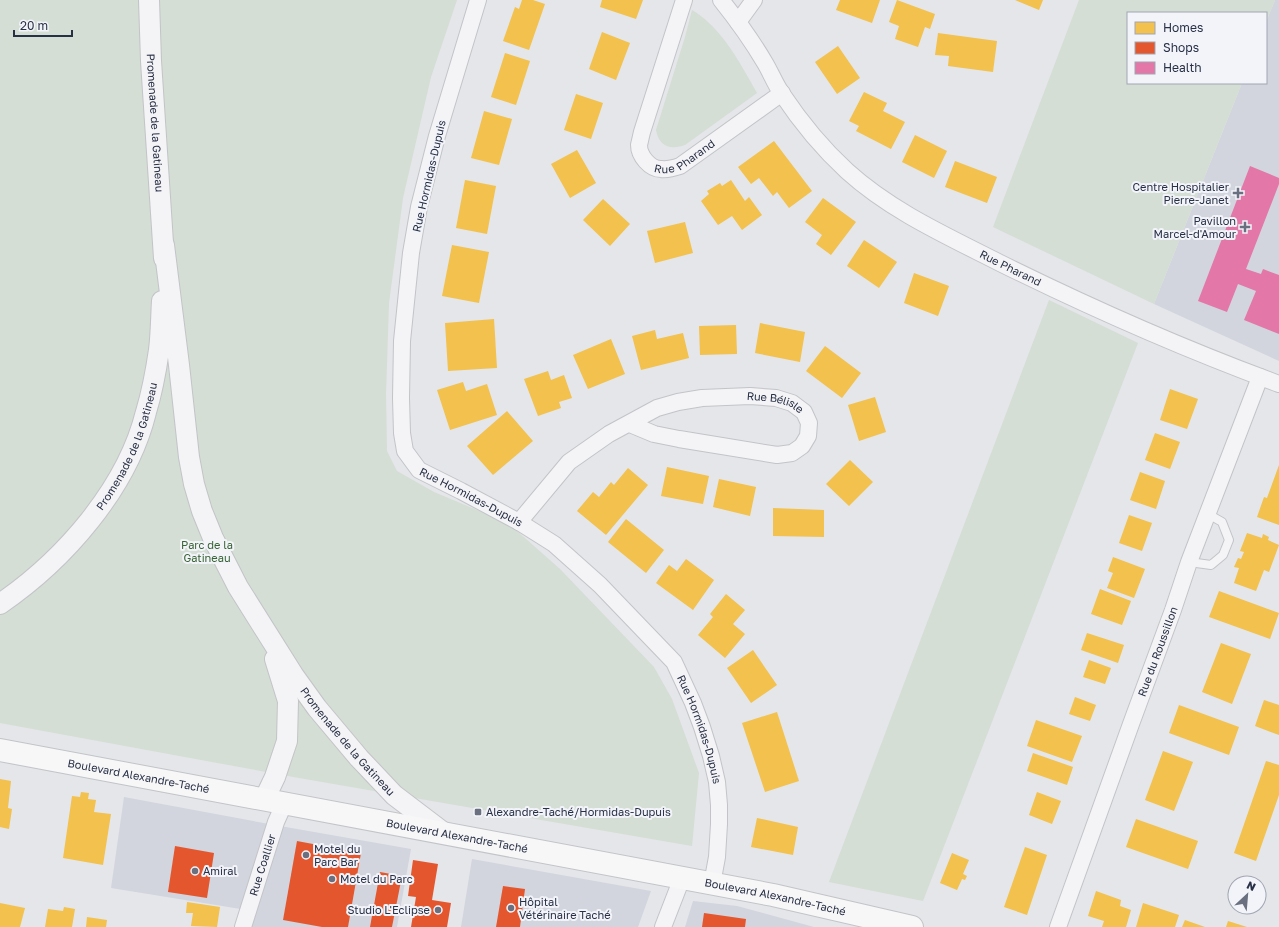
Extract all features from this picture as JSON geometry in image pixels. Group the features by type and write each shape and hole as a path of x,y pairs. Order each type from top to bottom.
{"main road":[{"name":"Boulevard Alexandre-Taché","path":"0,750 780,897 912,927"}],"street":[{"name":"Promenade de la Gatineau","path":"0,604 20,590 70,544 91,519 107,497 122,472 136,442 146,414 159,349 165,274 151,61 149,0"},
{"name":"Rue Hormidas-Dupuis","path":"478,0 437,136 419,207 406,296 402,341 402,433 405,451 419,470 519,522 554,544 600,585 674,662 693,703 702,727 717,782 719,824 717,857 712,884"},
{"name":"Rue Pharand","path":"684,0 639,145 641,155 648,163 660,170 680,166 782,94"},
{"name":"Rue Pharand","path":"721,0 738,22 764,62 782,94 817,139 848,172 878,195 942,234 1052,289 1125,322 1279,384"},
{"path":"738,22 754,0"},
{"name":"Promenade de la Gatineau","path":"164,245 189,457 194,484 202,511 213,538 238,587 294,676 317,708 359,758 394,795 444,833"},
{"name":"Rue du Roussillon","path":"1058,927 1189,562 1260,377"},
{"name":"Rue Bélisle","path":"519,522 569,462 609,434 630,424 657,408 678,402 702,398 750,396 776,398 792,403 804,412 809,423 808,436 802,446 792,454 777,455 654,434 630,424"},
{"name":"Promenade de la Gatineau","path":"268,634 288,701 287,741 274,802"},
{"name":"Rue Coallier","path":"243,927 276,822 274,802"},
{"path":"663,927 682,878"}],"lane":[{"path":"1189,562 1210,565 1224,554 1229,540 1222,522 1208,514"}],"shaded area":[{"name":"Centre Hospitalier Pierre-Janet","path":"1275,0 1279,0 1279,361 1154,304 1242,84 1267,84 1267,20"},
{"path":"124,797 411,849 397,927 242,927 247,910 111,888"},
{"path":"472,859 651,891 638,927 461,927"},
{"path":"693,901 737,906 814,927 685,927"}],"green space":[{"name":"Parc de la Gatineau","path":"0,0 457,0 431,77 403,198 389,303 386,394 387,451 397,471 434,492 508,523 560,569 654,667 672,699 699,773 692,846 299,778 0,723"},
{"path":"1079,0 1275,0 1267,20 1267,12 1127,12 1127,84 1242,84 1154,304 993,227"},
{"path":"692,10 712,26 721,36 737,58 757,93 685,145 670,147 663,144 656,130"},
{"path":"1049,300 1138,343 923,901 829,882"}],"building: Homes":[{"path":"522,0 533,0 545,4 529,50 503,41 515,7 519,9"},
{"path":"602,0 643,0 636,19 600,7"},
{"path":"840,0 880,0 872,23 836,10"},
{"path":"897,0 935,14 930,29 925,27 918,47 895,39 899,26 889,22"},
{"path":"1015,0 1043,0 1039,10"},
{"path":"602,32 630,43 616,80 589,69"},
{"path":"938,33 997,41 993,72 948,66 949,56 935,55"},
{"path":"838,46 860,78 837,94 815,62"},
{"path":"505,53 530,61 516,105 491,97"},
{"path":"864,92 887,103 883,111 905,122 891,149 856,131 859,126 849,121"},
{"path":"576,94 603,103 591,139 564,130"},
{"path":"484,111 512,119 499,165 471,158"},
{"path":"915,135 947,151 934,178 902,162"},
{"path":"774,141 812,191 789,208 777,192 773,196 759,178 751,184 738,167"},
{"path":"577,150 596,183 570,198 551,164"},
{"path":"955,161 997,177 987,203 945,187"},
{"path":"465,180 496,186 487,234 456,228"},
{"path":"731,180 745,201 749,197 762,215 742,230 732,216 718,225 701,201 709,194 707,191 720,183 722,186"},
{"path":"823,198 856,222 831,255 816,244 822,235 805,222"},
{"path":"603,199 630,224 610,246 583,220"},
{"path":"685,222 693,253 655,263 647,231"},
{"path":"864,240 897,262 879,288 847,266"},
{"path":"452,245 489,252 479,303 442,296"},
{"path":"914,273 949,286 938,316 904,303"},
{"path":"494,319 497,368 448,371 445,323"},
{"path":"760,323 805,332 800,362 755,353"},
{"path":"736,325 737,354 700,355 699,326"},
{"path":"655,330 657,339 683,333 689,358 641,370 632,336"},
{"path":"611,339 625,374 588,389 573,355"},
{"path":"825,346 861,373 842,398 806,371"},
{"path":"548,371 551,380 564,375 572,398 559,402 561,408 538,416 524,379"},
{"path":"463,382 466,391 487,384 497,415 450,430 437,390"},
{"path":"1170,389 1198,399 1187,429 1160,420"},
{"path":"875,397 886,432 859,441 848,405"},
{"path":"507,411 533,441 493,475 467,446"},
{"path":"1155,433 1180,442 1170,469 1145,460"},
{"path":"850,460 873,482 849,506 826,484"},
{"path":"1279,465 1279,525 1257,517 1264,497 1267,498"},
{"path":"667,467 709,476 703,504 661,496"},
{"path":"628,468 648,485 606,535 577,511 593,492 599,497 611,482 614,485"},
{"path":"1140,472 1165,481 1156,509 1130,500"},
{"path":"719,479 756,487 750,516 713,507"},
{"path":"773,508 824,510 824,537 773,536"},
{"path":"1129,515 1152,523 1142,551 1119,543"},
{"path":"626,519 664,550 646,573 608,542"},
{"path":"1247,533 1262,538 1263,534 1269,537 1268,540 1279,545 1269,572 1264,570 1256,591 1234,583 1239,568 1234,567 1238,558 1241,559 1244,552 1240,551"},
{"path":"1113,557 1145,569 1134,598 1107,588 1113,573 1108,571"},
{"path":"686,559 714,580 693,610 656,583 669,565 677,571"},
{"path":"1100,589 1131,601 1122,625 1091,614"},
{"path":"1219,591 1279,613 1270,639 1209,617"},
{"path":"726,594 745,610 733,624 745,634 725,658 698,635 713,617 710,614"},
{"path":"1087,633 1124,645 1118,663 1081,650"},
{"path":"1221,643 1251,654 1232,704 1202,692"},
{"path":"753,650 777,685 751,703 727,668"},
{"path":"1089,660 1111,668 1105,684 1083,677"},
{"path":"1075,697 1096,705 1090,721 1069,714"},
{"path":"1264,700 1279,705 1279,735 1255,726"},
{"path":"1179,705 1239,727 1229,755 1169,733"},
{"path":"777,712 799,781 765,792 742,723"},
{"path":"1036,720 1082,736 1072,762 1027,746"},
{"path":"1163,751 1193,762 1174,811 1145,800"},
{"path":"1033,753 1073,767 1067,785 1027,771"},
{"path":"1266,761 1279,765 1279,795 1256,861 1234,853"},
{"path":"0,779 11,781 8,808 12,809 9,829 0,827"},
{"path":"81,792 89,793 88,799 96,800 94,812 111,814 103,865 63,858 72,796 80,797"},
{"path":"1037,792 1061,801 1052,824 1029,815"},
{"path":"757,818 798,827 793,855 751,847"},
{"path":"1136,819 1198,841 1188,869 1126,847"},
{"path":"1025,847 1047,855 1027,915 1004,907"},
{"path":"952,853 969,860 963,874 967,876 965,880 962,879 957,890 940,883"},
{"path":"1096,891 1121,900 1120,906 1131,910 1126,927 1102,927 1104,921 1088,916"},
{"path":"187,902 220,907 217,927 191,926 193,913 186,913"},
{"path":"0,903 25,908 20,927 0,927"},
{"path":"1143,903 1179,915 1175,927 1136,927"},
{"path":"64,907 75,909 72,927 45,927 48,909 63,911"},
{"path":"87,917 107,920 106,927 86,927"},
{"path":"1185,920 1205,927 1182,927"},
{"path":"1228,921 1247,927 1226,927"}],"building: Shops":[{"path":"297,841 361,853 348,927 322,927 283,920"},
{"path":"175,846 214,853 207,898 168,892"},
{"path":"413,860 438,864 432,900 451,903 447,927 411,927 416,897 408,896"},
{"path":"380,872 402,876 392,927 370,927"},
{"name":"Hôpital Vétérinaire Taché","path":"503,886 525,889 520,927 496,927"},
{"path":"704,913 746,919 745,927 702,927"}],"building: Health":[{"name":"Pavillon Marcel-d'Amour","path":"1250,166 1279,178 1279,184 1246,269 1261,274 1263,269 1279,275 1279,334 1244,320 1256,291 1238,284 1227,312 1198,301"}],"place":[{"name":"Centre Hospitalier Pierre-Janet","path":"1238,193"},
{"name":"Pavillon Marcel-d'Amour","path":"1245,227"},
{"name":"Alexandre-Taché/Hormidas-Dupuis","path":"478,812"},
{"name":"Motel du Parc Bar","path":"306,855"},
{"name":"Amiral","path":"195,871"},
{"name":"Motel du Parc","path":"332,879"},
{"name":"Hôpital Vétérinaire Taché","path":"511,908"},
{"name":"Studio L'Eclipse","path":"438,910"}]}
